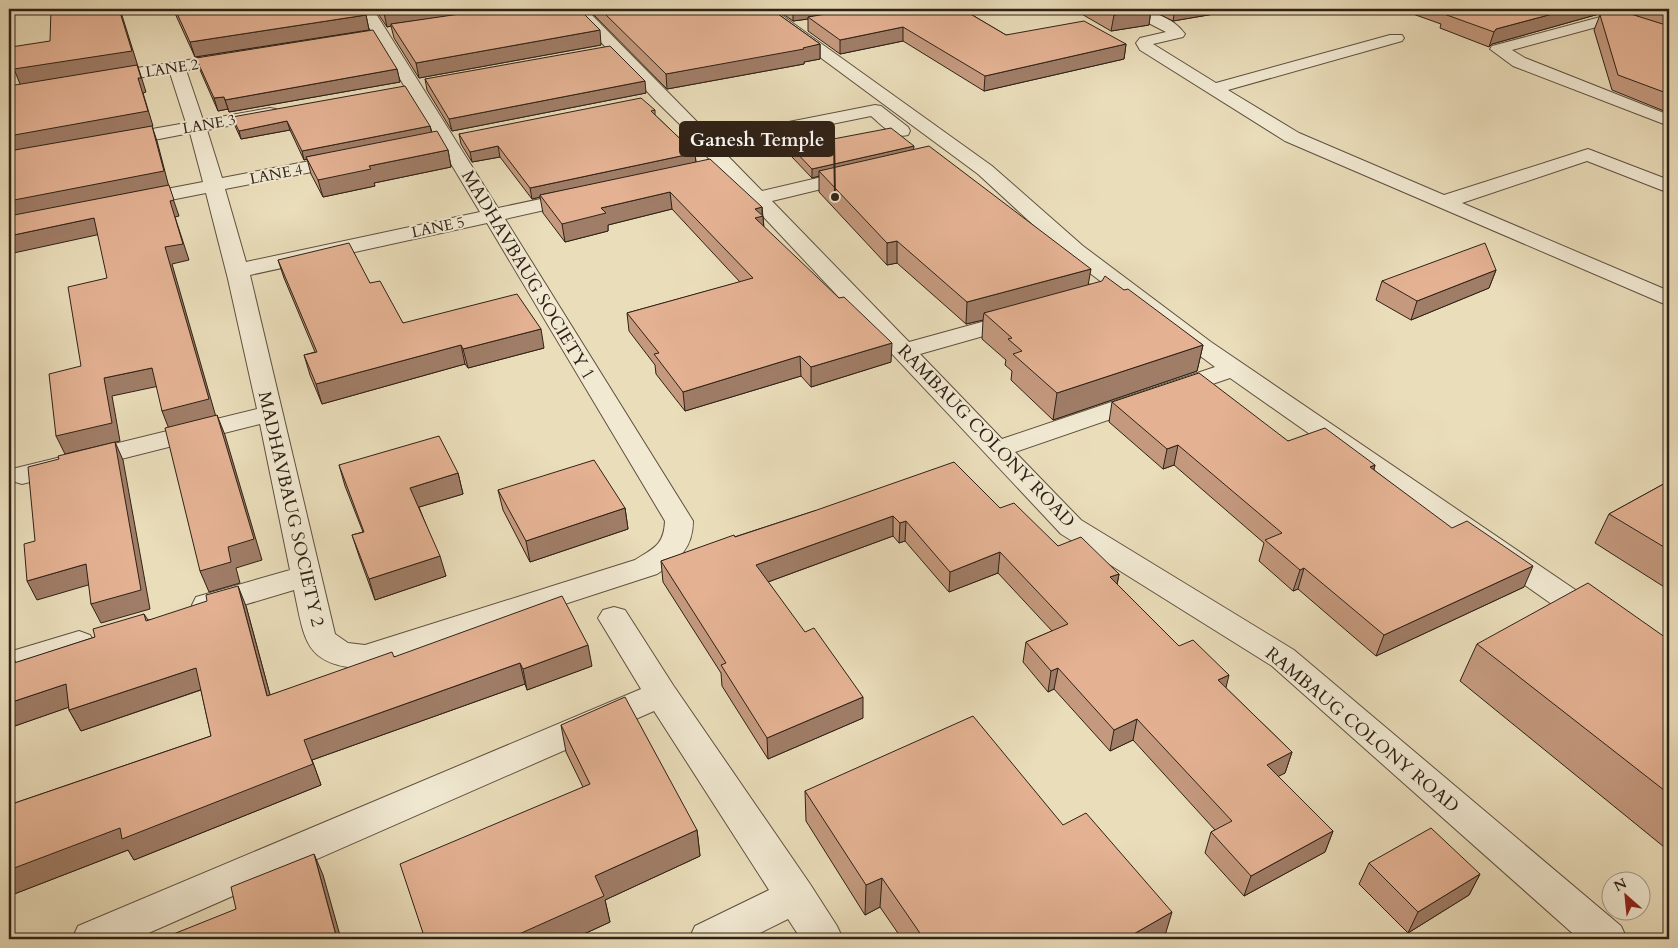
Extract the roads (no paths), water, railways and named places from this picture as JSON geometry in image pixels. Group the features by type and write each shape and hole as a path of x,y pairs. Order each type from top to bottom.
{"street":[{"name":"MADHAVBAUG SOCIETY 1","path":"366,9 415,86 491,216 679,521 680,532 676,544"},
{"name":"RAMBAUG COLONY ROAD","path":"578,9 607,51 652,99 703,137 713,159 758,198 1071,527 1283,658 1607,939"},
{"path":"764,9 799,26 986,170 1075,251 1202,347 1612,630"},
{"path":"1139,9 1173,29 1177,34 1146,41 1144,43 1146,47 1292,137 1669,299"},
{"path":"1588,9 1642,27"},
{"path":"1647,9 1498,49 1519,62 1669,121"},
{"path":"1214,89 1396,38"},
{"name":"LANE 2","path":"93,80 207,62"},
{"name":"MADHAVBAUG SOCIETY 2","path":"178,67 198,127 237,271 320,638 326,646 335,652 347,656 365,657 646,567 664,556 676,544"},
{"path":"713,159 875,110 912,140"},
{"name":"LANE 3","path":"104,144 283,111"},
{"path":"1443,202 1588,155 1669,187"},
{"name":"LANE 4","path":"116,205 359,157"},
{"path":"758,198 870,172"},
{"name":"LANE 5","path":"237,271 595,193"},
{"path":"904,351 1043,312"},
{"path":"998,449 1233,369"},
{"path":"22,475 270,414"},
{"path":"176,614 306,576"},
{"path":"614,618 661,694 823,939"},
{"path":"9,664 102,637"},
{"path":"92,939 661,694"},
{"path":"709,939 796,896"}],"place":[{"name":"Ganesh Temple","path":"835,197"}]}
